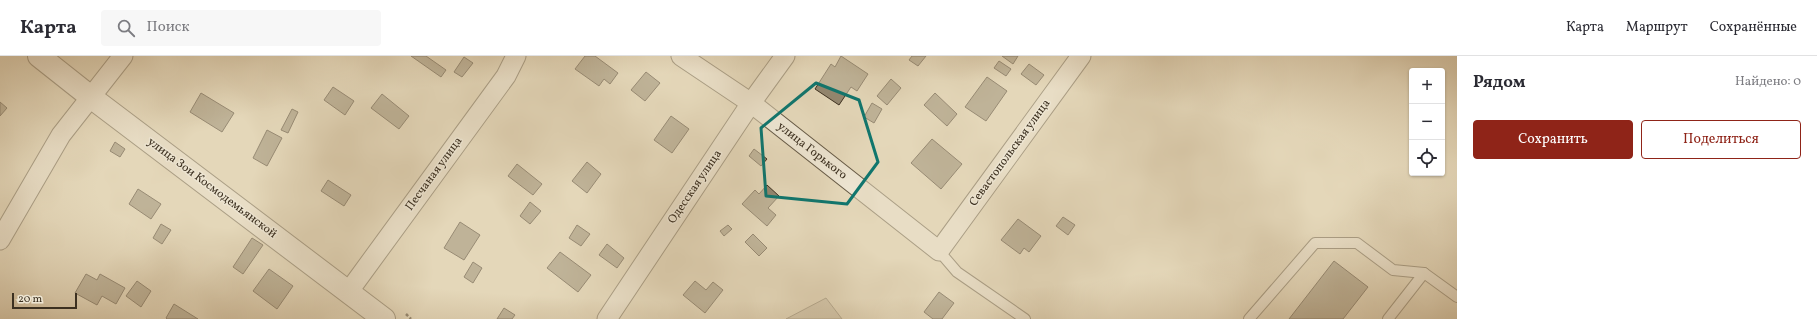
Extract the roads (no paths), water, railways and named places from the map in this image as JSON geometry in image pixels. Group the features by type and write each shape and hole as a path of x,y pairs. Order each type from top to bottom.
{"street":[{"name":"улица Зои Космодемьянской","path":"39,56 92,98 384,319"},
{"path":"0,240 61,135 124,56"},
{"name":"Песчаная улица","path":"348,291 506,76 516,56"},
{"name":"улица Горького","path":"681,56 752,103 939,251"},
{"name":"Одесская улица","path":"607,319 785,56"},
{"name":"Севастопольская улица","path":"939,251 1081,56"}],"lane":[{"path":"1249,319 1315,243 1357,243 1393,270 1424,274 1457,298"},
{"path":"939,251 957,272 1024,319"},
{"path":"1388,319 1424,274"}]}
